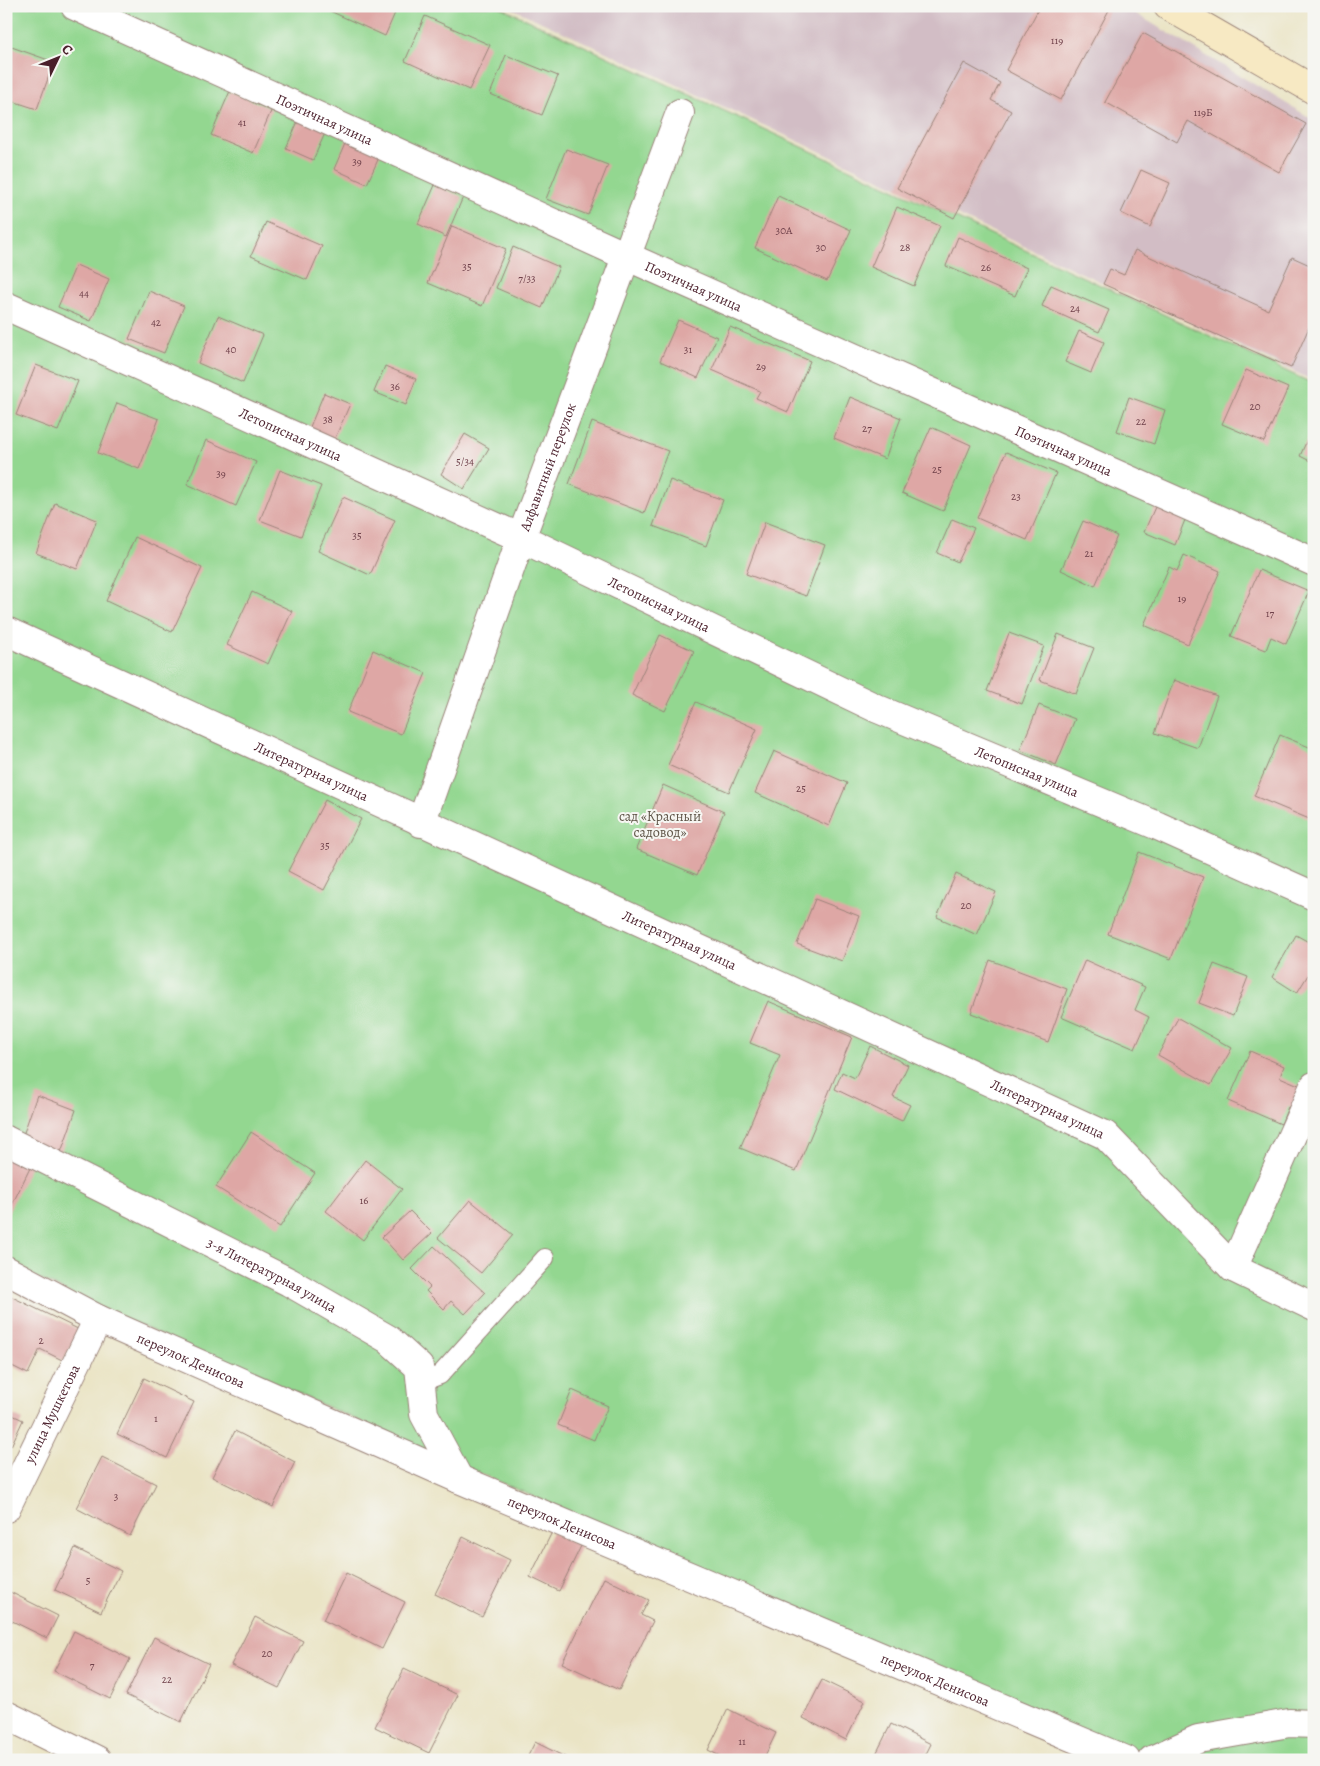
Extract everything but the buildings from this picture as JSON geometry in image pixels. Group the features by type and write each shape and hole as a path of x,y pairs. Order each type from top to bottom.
{"street":[{"name":"Поэтичная улица","path":"75,6 626,256 1314,562"},
{"path":"1168,6 1314,90"},
{"name":"Алфавитный переулок","path":"421,823 521,538 680,113"},
{"name":"Летописная улица","path":"6,306 521,538 878,709 1158,826 1314,896"},
{"name":"Литературная улица","path":"6,631 421,823 1105,1135 1233,1268 1314,1307"},
{"path":"1233,1268 1314,1086"},
{"name":"3-я Литературная улица","path":"6,1140 289,1282 388,1339 419,1367 424,1414 459,1479"},
{"name":"переулок Денисова","path":"6,1270 98,1319 459,1479 1126,1760"},
{"name":"улица Мушкетова","path":"6,1508 98,1319"},
{"path":"6,1715 97,1760"},
{"path":"1152,1760 1198,1739 1289,1723 1314,1724"}],"lane":[{"path":"421,1382 440,1375 546,1258"}],"shaded area":[{"path":"507,6 1123,6 1314,120 1314,381"}],"green space":[{"name":"сад «Красный садовод»","path":"6,6 498,6 1314,384 1314,1760 1139,1760 102,1309 6,1263"}]}
